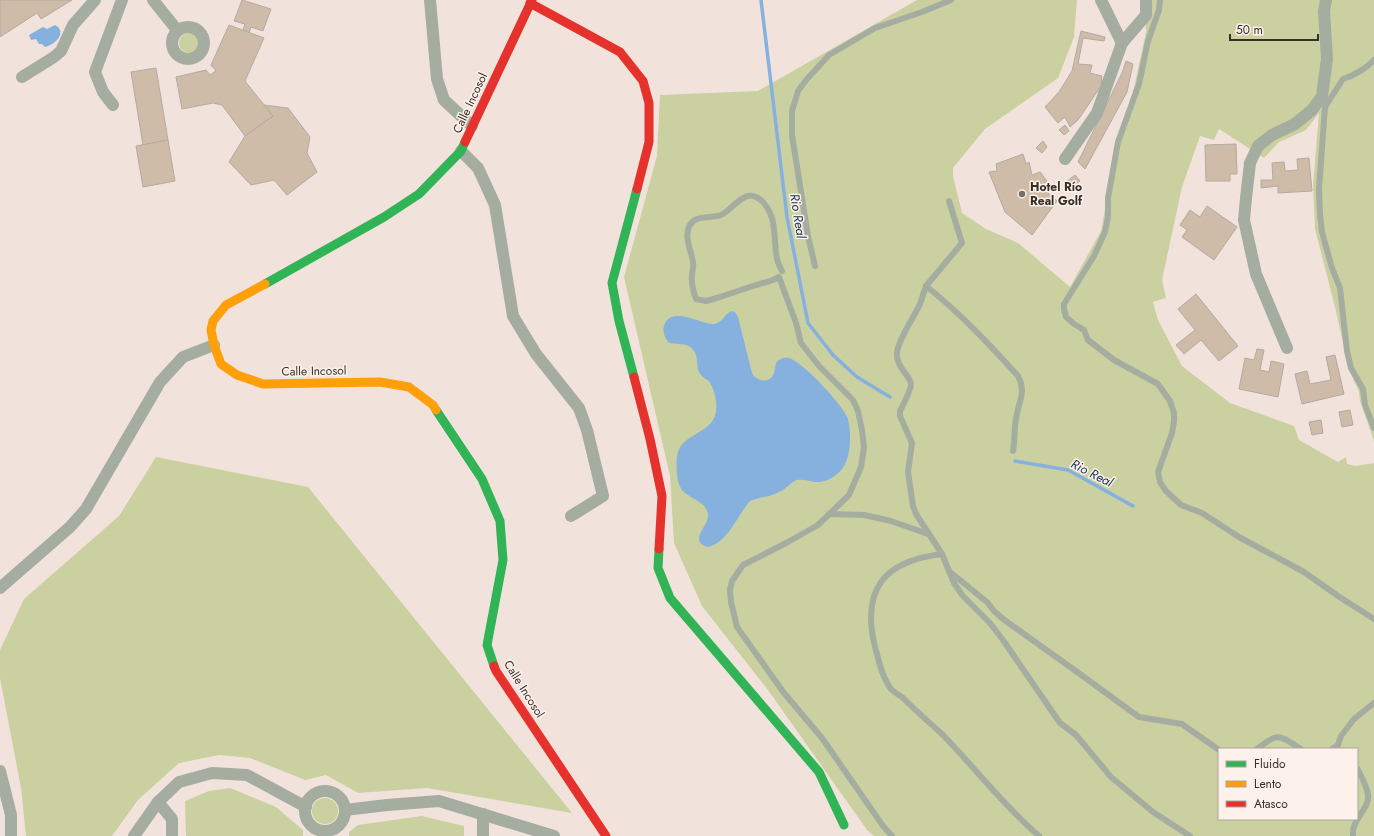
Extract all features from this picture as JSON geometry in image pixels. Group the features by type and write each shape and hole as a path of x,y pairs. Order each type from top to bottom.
{"street":[{"path":"22,77 61,51 73,25 95,0"},
{"path":"113,105 103,92 95,72 122,0"},
{"path":"153,0 177,30"},
{"path":"430,0 437,79 444,100 472,126"},
{"path":"1101,0 1122,43"},
{"path":"1065,159 1096,113 1122,43 1146,15 1146,0"},
{"path":"1287,348 1256,274 1244,220 1246,198 1250,163 1258,146 1272,135 1295,124 1312,110 1322,96 1327,59 1324,11 1326,0"},
{"path":"531,2 620,52 643,81 649,103 649,142 612,283 619,321 650,439 662,496 658,568 670,598 819,772 844,825"},
{"name":"Calle Incosol","path":"531,2 461,151 419,194 413,198 384,217 226,305 213,321 211,330 214,345 222,364 237,376 263,384 380,382 409,387 433,405 482,479 500,520 503,560 487,645 496,671 606,836"},
{"path":"461,151 478,168 495,206 513,316 536,354 579,408 587,430 604,496 571,516"},
{"path":"0,588 70,528 86,509 160,382 183,357 214,345"},
{"path":"0,771 11,815 11,836"},
{"path":"134,836 158,802 179,782 212,773 247,775 306,807"},
{"path":"324,791 330,792 340,799 345,810 343,821 335,832 314,832 306,818 306,807 312,796 324,791"},
{"path":"345,810 439,801 554,836"},
{"path":"158,802 172,819 172,836"},
{"path":"482,814 483,836"}],"lane":[{"path":"815,266 808,236 792,135 792,111 798,91 807,79 830,55 879,26 908,17 951,0"},
{"path":"1160,0 1159,10 1148,41 1139,84 1118,142 1108,198 1108,216 1104,232 1094,256 1066,300 1064,309 1066,317 1069,321 1084,330 1088,340 1114,360 1158,384 1170,401 1174,421 1172,434 1158,472 1160,482 1166,491 1181,505 1202,513 1239,537 1304,572 1374,619"},
{"path":"1374,60 1370,65 1350,77 1343,79 1325,107 1319,189 1322,232 1332,268 1340,288 1347,351 1351,368 1363,389 1365,405 1374,428"},
{"path":"782,270 777,261 772,218 762,200 756,197 749,196 743,198 732,206 726,213 719,216 697,219 692,221 688,227 687,236 694,264 692,289 696,299 706,301 717,298 773,280 779,276 796,323 801,343 819,366 853,400 858,411 864,447 861,467 849,495 818,524 788,542 742,565 732,581 730,590 731,602 737,627 784,693 822,738 883,826 892,836"},
{"path":"949,201 962,243 926,286 920,303 897,350 897,359 901,368 910,380 911,385 900,411 903,424 912,443 908,472 916,514 942,554 954,583 962,594 990,623 1003,640 1060,722 1076,735 1110,777 1153,812 1190,836"},
{"path":"926,286 981,336 1018,376 1021,382 1022,398 1016,416 1013,451"},
{"path":"829,514 864,515 891,521 928,534"},
{"path":"942,554 910,560 891,572 876,591 873,598 870,615 872,634 881,669 892,690 930,722 1039,836"},
{"path":"949,570 988,602 994,611 1003,619 1139,717 1182,724 1218,749"},
{"path":"1337,748 1341,736 1354,719 1374,703"},
{"path":"1258,748 1268,741 1281,737 1300,748"},
{"path":"1358,770 1368,795 1367,802 1358,817"},
{"path":"1353,836 1353,826 1356,820"}],"green space":[{"path":"917,0 1077,0 1074,37 1058,78 985,129 953,168 953,176 962,213 986,229 1018,243 1070,287 1101,231 1115,154 1134,88 1146,32 1145,0 1374,0 1374,441 1360,401 1359,392 1349,369 1315,229 1313,185 1319,113 1306,130 1279,142 1264,158 1219,129 1214,140 1200,136 1182,187 1162,280 1166,298 1153,302 1158,320 1182,366 1230,403 1294,426 1299,440 1338,462 1346,457 1347,464 1355,466 1374,463 1374,836 874,836 867,830 768,690 702,606 674,543 670,476 624,277 657,156 660,95 758,91"},
{"path":"189,33 196,36 199,43 196,50 189,53 182,50 179,43 182,36"},
{"path":"156,457 308,487 572,813 427,788 358,793 326,775 305,780 250,758 219,755 179,763 138,800 112,836 26,836 21,788 0,678 0,650 24,599 119,516"},
{"path":"230,788 276,807 303,830 303,836 186,836 185,801 209,791"},
{"path":"325,798 334,802 338,811 334,820 325,824 316,820 312,811 316,802"},
{"path":"422,816 464,826 464,836 349,836 349,832 358,825"}],"water":[{"path":"55,25 59,28 60,35 53,44 45,47 42,44 39,44 36,39 31,40 29,35 43,27 47,29"},
{"path":"731,311 735,312 738,317 754,376 760,380 770,379 774,373 776,363 780,359 789,358 796,361 822,385 845,413 849,424 850,447 844,466 834,477 820,482 797,480 776,494 750,501 722,540 708,547 699,541 700,533 707,519 707,510 701,503 682,490 678,478 677,457 680,448 685,442 707,427 712,421 716,413 715,396 709,381 700,373 694,351 686,345 669,343 664,335 663,328 667,320 679,316 714,324 719,322"}],"building":[{"path":"0,0 72,0 41,19 37,13 0,37"},
{"path":"242,0 271,9 263,31 251,27 249,33 243,30 245,24 234,21"},
{"path":"229,25 264,38 245,81 273,116 245,136 222,105 213,103 182,109 176,77 206,70 210,75 216,71 211,65"},
{"path":"1081,31 1105,37 1104,41 1083,38 1078,64 1092,65 1090,73 1102,76 1101,86 1078,120 1070,127 1065,117 1058,123 1045,107 1059,92 1072,71"},
{"path":"1126,61 1133,64 1127,92 1085,169 1078,162 1122,73"},
{"path":"156,68 168,140 143,145 131,72"},
{"path":"264,105 288,108 310,137 307,153 317,172 287,195 274,180 251,185 229,162 245,136 273,116"},
{"path":"1065,125 1069,131 1064,135 1059,130"},
{"path":"168,140 175,181 143,187 136,146"},
{"path":"1043,141 1047,147 1042,153 1036,148"},
{"path":"1236,144 1237,174 1230,174 1230,181 1206,181 1205,145"},
{"path":"1023,154 1026,164 1029,162 1032,175 1040,172 1047,181 1040,186 1057,201 1032,235 1005,212 989,172 997,171 996,164"},
{"path":"1309,158 1312,191 1278,193 1278,186 1261,188 1261,180 1273,180 1272,163 1284,162 1285,171 1298,170 1297,159"},
{"path":"1075,175 1080,181 1070,188 1066,182"},
{"path":"1207,206 1237,227 1214,260 1182,237 1187,230 1180,225 1190,210 1200,217"},
{"path":"1196,294 1238,346 1219,361 1201,340 1184,354 1176,345 1195,330 1178,309"},
{"path":"1257,349 1264,350 1260,370 1269,372 1271,361 1284,364 1278,397 1239,389 1245,358 1254,360"},
{"path":"1335,355 1344,394 1302,404 1295,374 1307,371 1310,384 1331,380 1326,357"},
{"path":"1350,410 1353,425 1342,427 1339,412"},
{"path":"1321,420 1323,433 1312,435 1309,422"}],"waterway":[{"name":"Rio Real","path":"761,0 787,217 808,323 833,355 857,377 890,397"},
{"name":"Rio Real","path":"1015,461 1068,470 1133,506"}],"traffic: fast":[{"path":"265,284 384,217 419,194 461,151 465,142"},
{"path":"634,377 619,321 612,283 637,189"},
{"path":"436,410 482,479 500,521 503,560 487,645 494,666"},
{"path":"659,549 658,568 670,598 819,772 844,825"}],"traffic: slow":[{"path":"265,284 226,305 213,321 211,330 214,345 221,364 237,375 263,384 380,382 409,387 433,405 436,410"}],"traffic: jam":[{"path":"465,142 532,0"},
{"path":"530,3 620,52 643,81 649,103 649,142 637,189"},
{"path":"634,377 650,439 662,496 659,549"},
{"path":"494,666 606,836"}],"place":[{"name":"Hotel Río Real Golf","path":"1022,194"}]}
